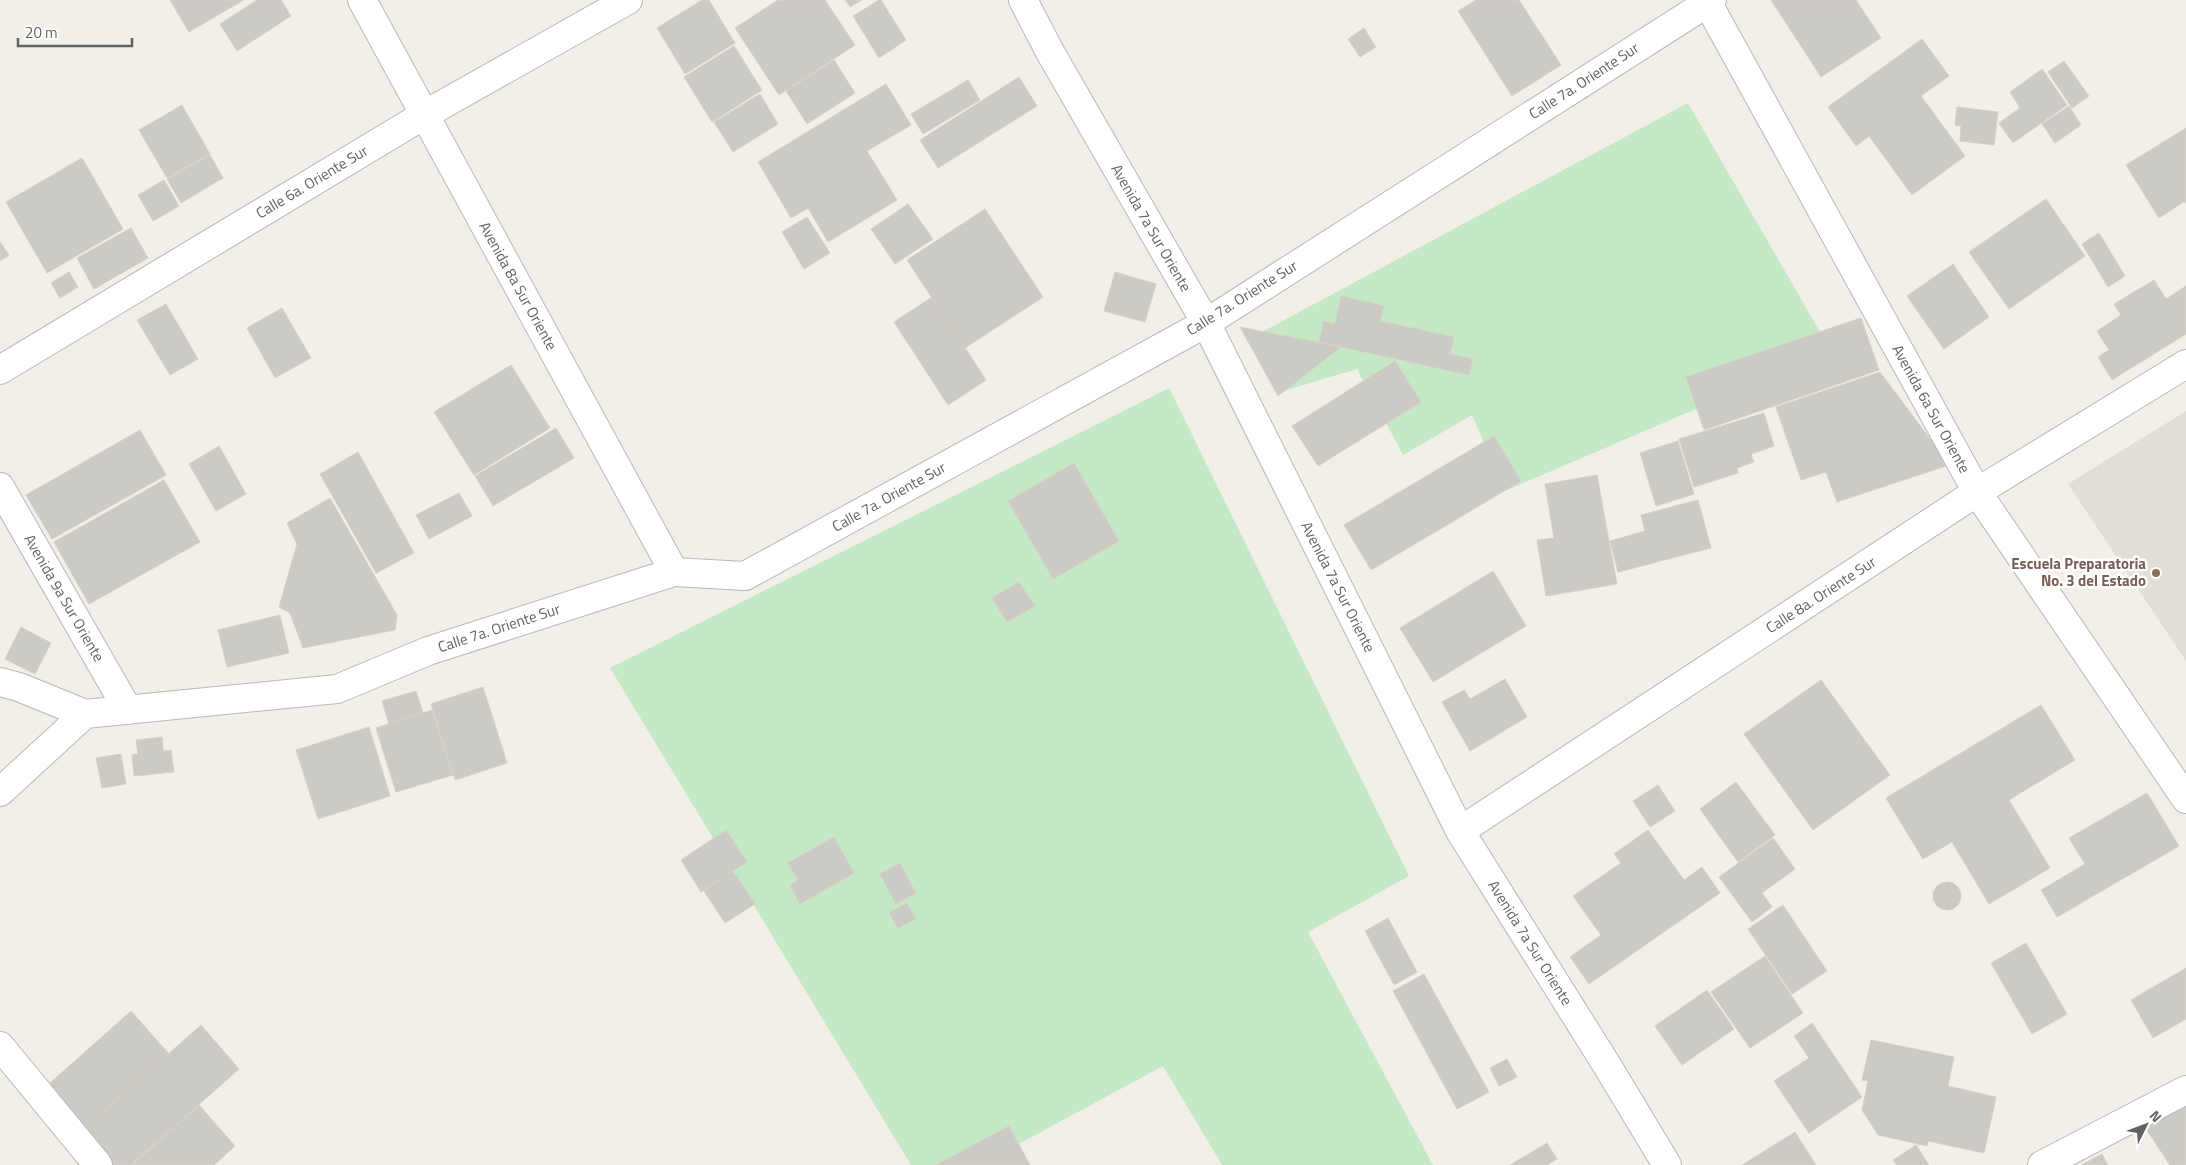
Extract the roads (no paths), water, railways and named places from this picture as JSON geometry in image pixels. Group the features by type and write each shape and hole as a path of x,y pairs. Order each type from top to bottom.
{"street":[{"name":"Avenida 8a Sur Oriente","path":"362,0 674,572"},
{"name":"Calle 6a. Oriente Sur","path":"0,370 424,115 628,0"},
{"name":"Avenida 7a Sur Oriente","path":"1023,0 1050,52 1206,323 1460,831 1667,1165"},
{"name":"Calle 7a. Oriente Sur","path":"85,714 337,689 428,651 674,572 745,576 1206,323 1709,1"},
{"name":"Avenida 6a Sur Oriente","path":"1709,1 1977,492 2186,799"},
{"name":"Calle 8a. Oriente Sur","path":"1460,831 1977,492 2186,364"},
{"name":"Avenida 9a Sur Oriente","path":"0,487 128,710"},
{"path":"0,682 18,687 85,714 0,792"},
{"path":"0,1046 98,1165"},
{"path":"2042,1165 2186,1090"}],"place":[{"name":"Escuela Preparatoria No. 3 del Estado","path":"2156,573"}]}
